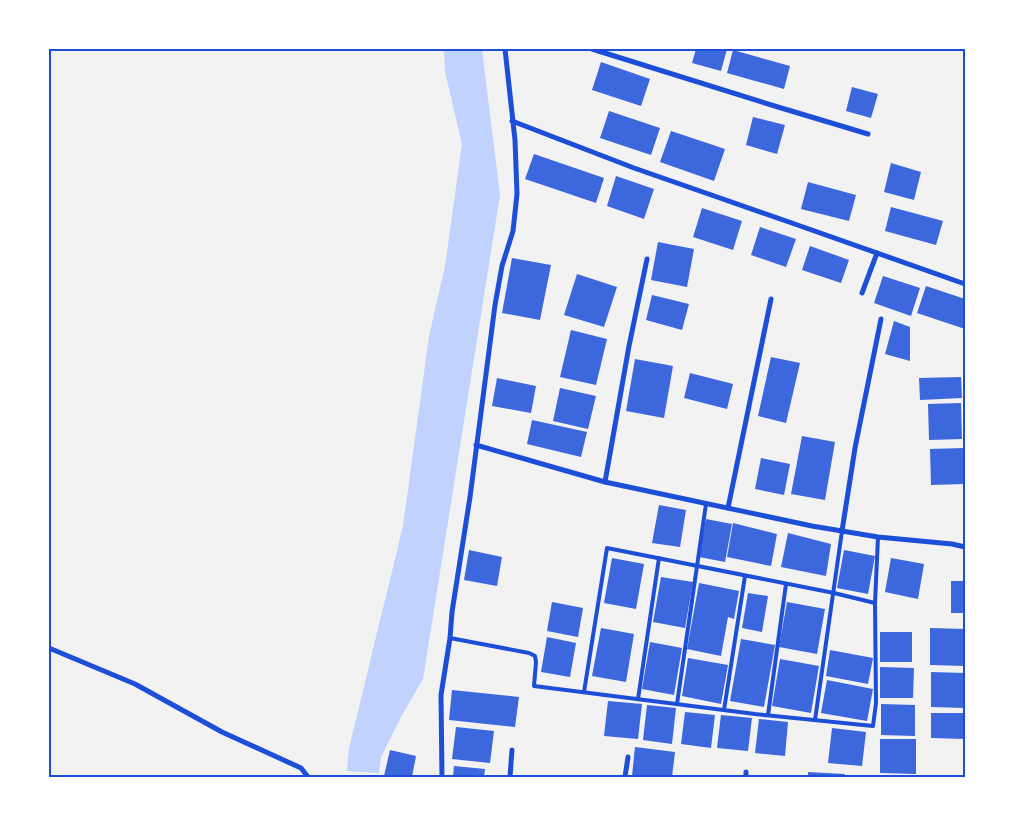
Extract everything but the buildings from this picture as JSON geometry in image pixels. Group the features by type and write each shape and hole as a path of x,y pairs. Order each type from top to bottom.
{"street":[{"path":"442,777 441,696 495,305 502,266 513,231 517,194 517,174 505,49"},
{"path":"592,49 778,108 868,134"},
{"path":"512,121 634,168 965,284"},
{"path":"862,293 877,253"},
{"path":"605,482 647,259"},
{"path":"728,508 771,299"},
{"path":"842,531 855,448 881,320"},
{"path":"476,445 605,482 706,504 878,537 965,547"},
{"path":"49,648 134,684 222,732 301,768 308,777"},
{"path":"510,777 512,750"},
{"path":"625,777 628,757"}],"lane":[{"path":"677,704 706,504"},
{"path":"815,720 842,531"},
{"path":"450,638 529,653 535,656 534,686 724,710 873,726 876,703 875,603 878,537"},
{"path":"584,692 607,548 834,593 875,603"},
{"path":"638,699 659,558"},
{"path":"724,710 745,576"},
{"path":"768,715 786,584"}],"water":[{"path":"444,49 482,49 500,195 423,679 381,757 379,773 347,771 349,748 403,526 429,336 445,266 462,144 445,72"}]}
